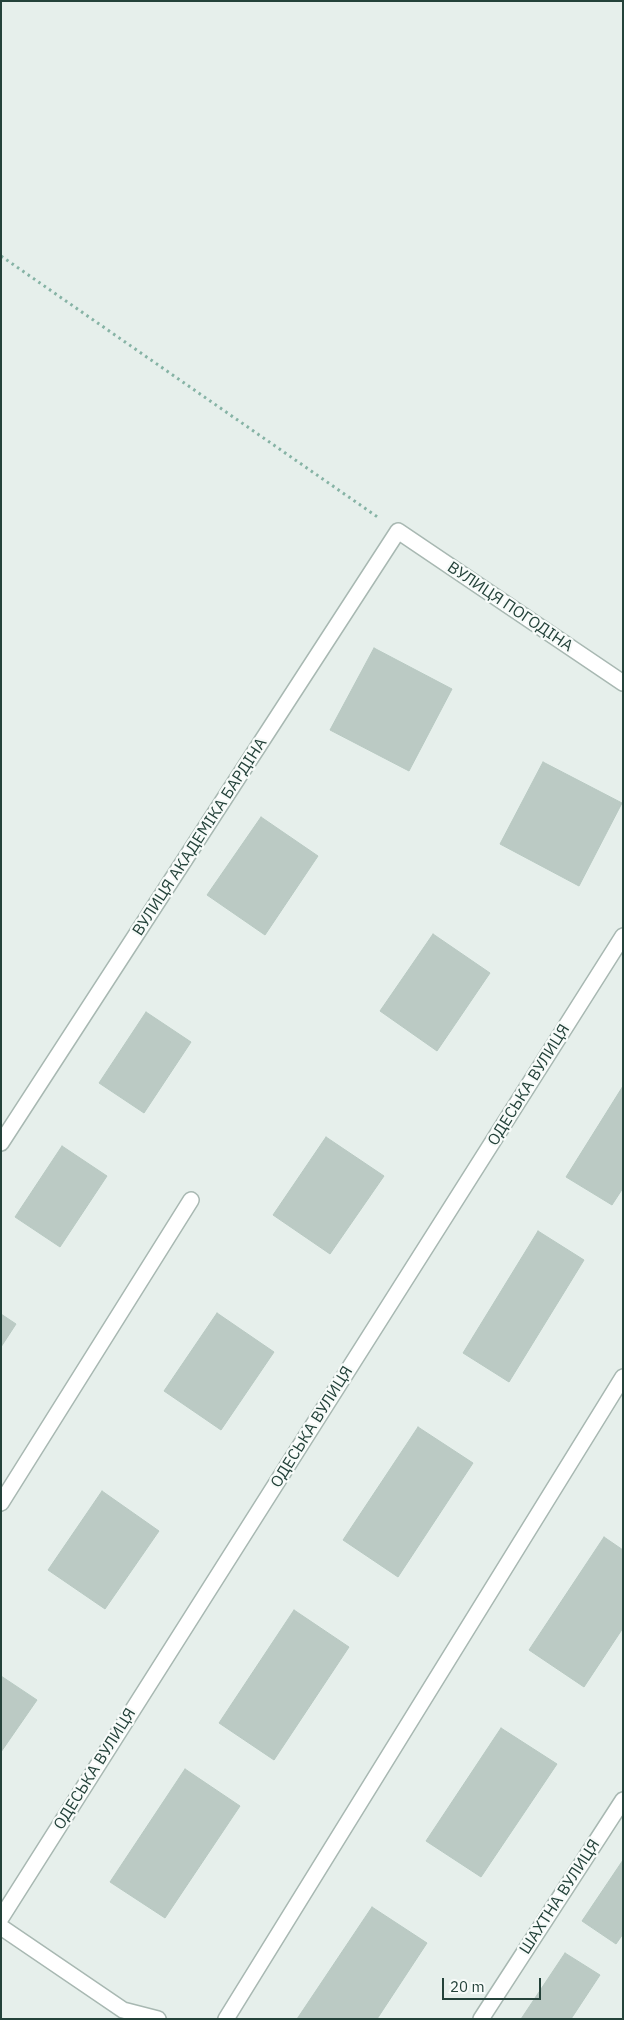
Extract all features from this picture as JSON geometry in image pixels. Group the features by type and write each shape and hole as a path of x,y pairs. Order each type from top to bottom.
{"street":[{"name":"ВУЛИЦЯ ПОГОДІНА","path":"398,531 623,683"},
{"name":"ВУЛИЦЯ АКАДЕМІКА БАРДІНА","path":"1,1142 398,531"},
{"name":"ОДЕСЬКА ВУЛИЦЯ","path":"1,1918 623,936"},
{"path":"1,1504 191,1200"},
{"path":"226,2019 623,1377"},
{"name":"ШАХТНА ВУЛИЦЯ","path":"481,2019 623,1800"},
{"path":"1,1927 123,2010 158,2019"}],"path":[{"path":"1,256 398,531"}],"building":[{"path":"374,648 452,689 409,771 330,730"},
{"path":"543,762 622,803 579,886 500,844"},
{"path":"261,817 318,856 265,935 207,895"},
{"path":"433,934 490,973 437,1051 380,1011"},
{"path":"146,1012 191,1042 144,1113 99,1083"},
{"path":"623,1086 623,1188 612,1205 566,1177"},
{"path":"326,1137 384,1176 330,1254 273,1215"},
{"path":"62,1146 107,1176 60,1247 15,1217"},
{"path":"538,1231 584,1260 509,1382 463,1353"},
{"path":"217,1313 274,1352 221,1430 164,1391"},
{"path":"1,1314 16,1324 1,1347"},
{"path":"418,1427 473,1463 398,1577 343,1540"},
{"path":"102,1491 159,1531 105,1609 48,1570"},
{"path":"604,1537 623,1550 623,1628 584,1687 529,1650"},
{"path":"294,1610 349,1647 274,1760 219,1723"},
{"path":"1,1676 37,1700 1,1752"},
{"path":"501,1728 557,1764 481,1877 426,1841"},
{"path":"185,1769 240,1806 165,1918 110,1882"},
{"path":"623,1860 623,1934 616,1944 582,1921"},
{"path":"372,1907 427,1943 377,2019 297,2019"},
{"path":"565,1953 600,1975 571,2019 521,2019"}]}
